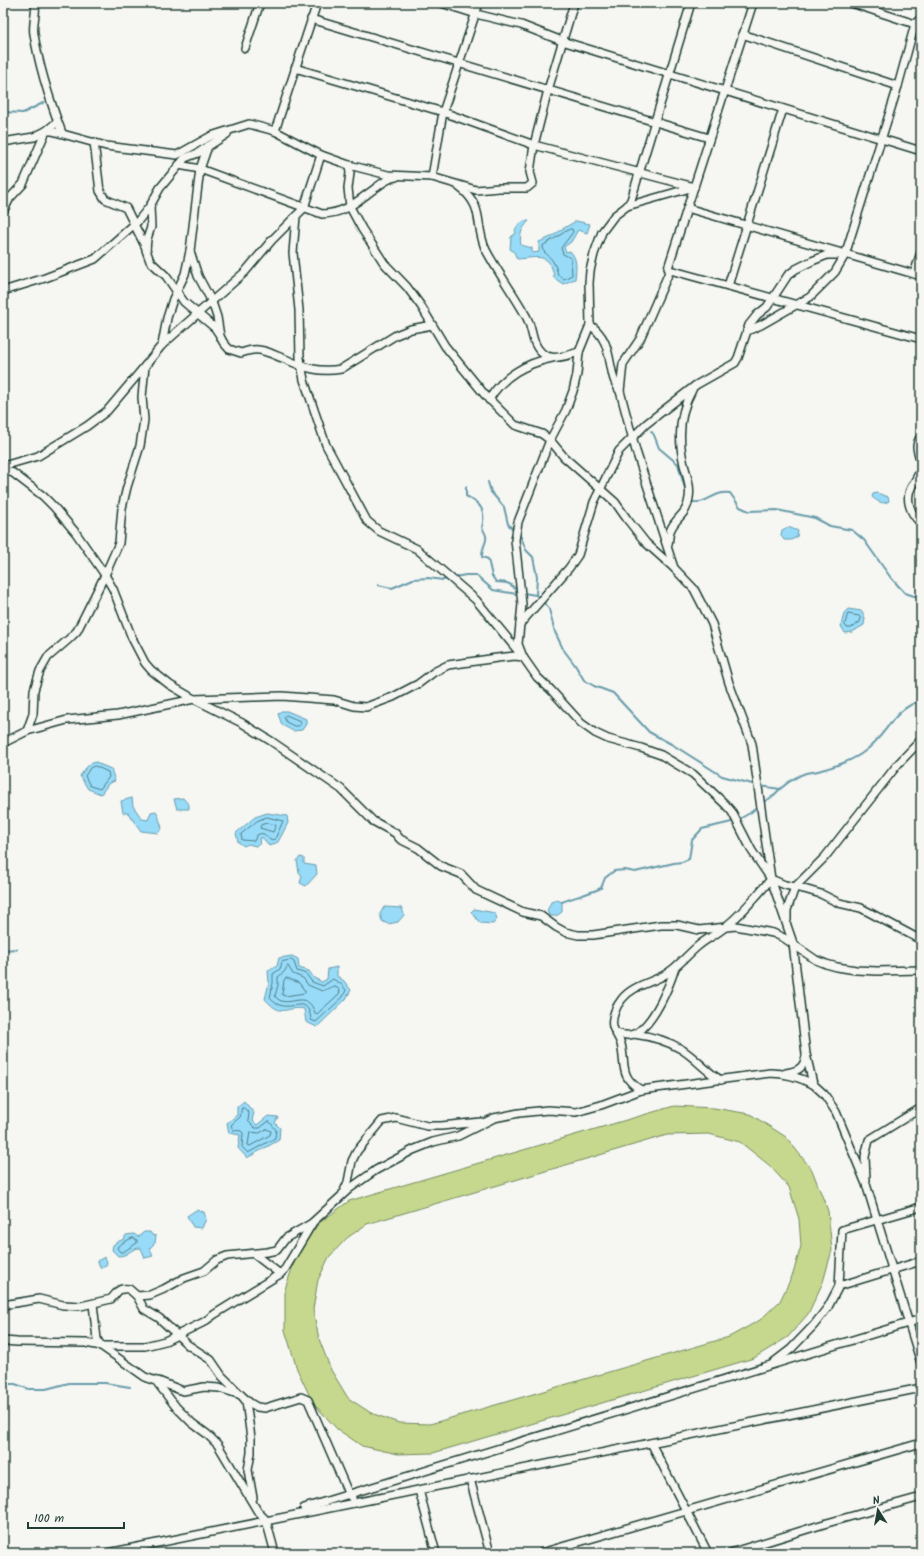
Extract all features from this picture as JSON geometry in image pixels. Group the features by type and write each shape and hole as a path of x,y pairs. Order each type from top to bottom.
{"street":[{"path":"35,3 36,9 34,32 42,72 62,134"},
{"path":"245,48 260,3"},
{"path":"275,131 317,3"},
{"path":"441,3 476,14 521,24 562,41 921,151"},
{"path":"432,177 443,112 479,3"},
{"path":"46,131 52,131 106,146 177,155 212,136 249,124 275,131 321,155 349,165 388,175 432,177 476,190 527,188 534,183 530,172 534,145 548,90 574,3"},
{"path":"523,657 518,644 522,598 515,540 518,522 550,440 566,410 573,391 580,352 590,325 589,283 594,254 602,232 614,216 627,206 631,200 691,3"},
{"path":"620,391 623,364 640,339 670,270 668,265 753,3"},
{"path":"852,3 918,24"},
{"path":"747,331 761,325 810,297 835,272 845,255 921,18"},
{"path":"311,19 709,138"},
{"path":"742,34 898,86"},
{"path":"295,68 443,112 534,145 694,187"},
{"path":"728,286 783,109"},
{"path":"3,142 34,138 57,122"},
{"path":"3,291 85,264 95,259 133,225 150,206 160,188 186,158 198,153 229,133 249,124"},
{"path":"3,212 10,198 23,184 46,131"},
{"path":"94,142 100,190 105,199 126,208 150,261 166,276 184,302 215,328 223,342 229,348 241,354 253,349 272,353 301,366 320,371 341,369 396,335 411,329 432,324"},
{"path":"162,345 167,318 176,292 185,274 190,251 200,169 209,145"},
{"path":"3,466 38,456 87,426 107,411 162,345 245,272 272,240 304,208 321,155"},
{"path":"179,165 200,169 322,214 337,213 350,207 391,178 403,176"},
{"path":"349,165 350,173 348,188 350,207 370,242 384,262 407,287 421,306 445,346 489,400 515,425 542,434 550,440 564,457 615,502 626,519 646,543 674,568 694,589 712,624 729,683 752,744 771,879 793,943 806,1054 813,1084"},
{"path":"455,184 466,192 475,205 486,249 526,316 531,326 533,340 544,355 552,358"},
{"path":"627,206 694,187"},
{"path":"146,250 147,239 151,227 150,206"},
{"path":"687,208 918,275 921,252"},
{"path":"296,216 293,253 299,310 301,366 304,380 326,445 367,521 379,531 417,549 431,563 454,580 476,600 523,657 537,677 581,723 595,733 608,739 661,755 681,766 698,779 732,812 752,851 771,879 785,886 821,894 838,903 861,908 921,940"},
{"path":"190,251 198,276 212,302 217,317 220,336"},
{"path":"520,624 569,568 578,554 585,529 600,488 619,451 632,437 696,385 735,363 749,325 767,307 788,275 796,269 827,255 845,255"},
{"path":"670,270 921,338"},
{"path":"590,325 598,330 604,339 610,357 613,376 620,391 632,437 674,568"},
{"path":"489,400 493,392 524,366 537,361 564,357 580,352"},
{"path":"27,731 33,714 34,690 40,671 48,657 76,631 105,575 119,542 122,508 140,446 144,420 142,397 145,366"},
{"path":"668,547 671,529 675,522 686,511 689,498 690,487 679,441 686,400 696,385"},
{"path":"921,436 917,443 921,467 916,481 911,488 909,498 910,508 914,517 921,523"},
{"path":"3,469 13,473 54,507 76,533 105,575 113,590 132,638 145,663 151,670 170,685 242,723 271,741 341,789 373,820 395,833 400,839 418,848 441,866 461,874 476,890 523,912 540,916 565,932 578,935 593,935 661,925 677,925 699,930 736,926 773,933 793,943 816,960 837,967 877,971 921,970"},
{"path":"3,743 27,731 67,720 118,715 194,699 282,696 334,700 354,706 366,707 393,697 418,684 434,672 448,665 515,656 523,657"},
{"path":"787,924 787,910 794,887 825,858 898,764 921,740"},
{"path":"641,1090 632,1085 626,1077 623,1067 619,1036 614,1028 613,1020 616,1009 622,999 631,991 675,968 699,945 726,926 771,879"},
{"path":"634,1034 642,1028 658,1006 675,968"},
{"path":"616,1033 623,1035 634,1034 652,1038 682,1049 713,1076 721,1080"},
{"path":"343,1194 348,1182 352,1161 356,1151 382,1121 396,1118 427,1126 441,1126 485,1121 519,1113 548,1110 576,1112 601,1105 641,1090 770,1073 796,1072 805,1062 806,1054"},
{"path":"782,1073 802,1078 813,1084 824,1094 836,1112 866,1184 921,1363"},
{"path":"866,1184 865,1156 869,1140 921,1108"},
{"path":"137,1296 143,1297 164,1289 184,1278 204,1271 217,1260 227,1256 254,1254 276,1250 286,1238 313,1222 343,1194 370,1174 390,1162 433,1142 458,1136 485,1121"},
{"path":"770,1365 791,1349 814,1325 828,1307 839,1286 842,1230 921,1207"},
{"path":"3,1341 86,1343 101,1346 145,1346 165,1341 204,1322 280,1274 285,1269 313,1222"},
{"path":"254,1254 280,1274"},
{"path":"839,1286 921,1261"},
{"path":"3,1305 39,1298 63,1305 80,1306 93,1304 111,1298 116,1292 124,1288 129,1289 137,1296 144,1309 159,1318 192,1348 211,1360 222,1376 253,1405 265,1408 301,1397 308,1400 334,1456 349,1495 356,1502"},
{"path":"93,1304 97,1339 101,1346 145,1377 183,1391 204,1386 219,1388 242,1395 248,1408 251,1438 251,1453 248,1470 254,1505"},
{"path":"266,1520 921,1319"},
{"path":"156,1381 176,1407 218,1445 258,1512 266,1520 274,1553"},
{"path":"108,1553 138,1550 266,1520 921,1388"},
{"path":"651,1443 708,1553"},
{"path":"542,1553 921,1443"},
{"path":"470,1479 490,1553"},
{"path":"419,1490 436,1553"},
{"path":"730,1553 827,1523 921,1497"}],"green space":[{"path":"674,1106 714,1108 750,1114 786,1137 812,1170 828,1211 832,1250 823,1282 808,1314 788,1337 754,1358 433,1453 398,1454 362,1446 337,1429 313,1403 297,1369 285,1330 285,1289 298,1251 319,1223 349,1201","holes":["709,1134 740,1142 769,1165 789,1187 799,1219 801,1246 793,1274 780,1301 760,1320 729,1337 430,1424 399,1423 371,1413 348,1398 331,1370 319,1339 313,1309 318,1280 329,1257 347,1238 367,1224 667,1135"]}],"water":[{"path":"524,221 529,221 520,238 521,245 532,248 532,253 539,252 539,242 551,237 576,221 590,224 587,233 578,230 571,242 564,247 566,252 570,251 573,254 576,264 575,279 563,284 554,278 550,264 542,258 517,259 514,252 510,249 511,237 516,233 515,230 518,225"},
{"path":"877,493 888,497 889,501 883,503 872,497 873,494"},
{"path":"788,527 798,531 797,537 791,540 784,540 781,535 782,530"},
{"path":"848,609 862,611 865,618 864,625 852,632 845,633 841,626 844,613"},
{"path":"281,711 287,711 306,719 306,724 302,730 293,731 282,725 278,714"},
{"path":"97,762 111,769 115,781 109,783 101,794 88,789 80,776 89,765"},
{"path":"132,798 133,806 142,819 148,820 151,812 156,811 162,828 158,833 141,831 128,813 123,813 121,801"},
{"path":"183,798 189,805 189,809 177,809 174,799"},
{"path":"267,813 287,816 288,823 278,842 269,846 263,838 260,838 259,845 256,846 248,844 244,846 238,842 236,833 255,817"},
{"path":"300,857 304,858 304,864 316,866 317,874 306,886 300,883 302,876 299,872 297,861"},
{"path":"557,900 562,902 562,912 556,916 550,916 547,911 551,902"},
{"path":"384,907 402,908 404,915 398,922 388,924 382,921 380,914"},
{"path":"474,909 495,913 497,919 493,924 480,923 471,912"},
{"path":"292,956 298,959 299,968 309,971 314,978 322,982 327,979 328,969 337,967 337,976 344,981 351,990 346,999 317,1027 306,1022 304,1009 276,1009 265,999 269,983 268,971 277,966 279,958"},
{"path":"244,1101 254,1113 252,1120 257,1125 268,1116 278,1117 275,1123 280,1128 279,1140 247,1158 238,1148 240,1135 229,1133 227,1123 237,1115 237,1107"},
{"path":"196,1210 204,1212 206,1219 202,1228 193,1227 187,1216"},
{"path":"144,1232 150,1232 152,1235 156,1236 155,1243 150,1248 153,1256 145,1258 141,1248 134,1249 122,1256 118,1256 112,1250 113,1245 124,1239 126,1235 134,1234 138,1237"},
{"path":"105,1257 107,1262 106,1266 101,1268 97,1261"}],"waterway":[{"path":"3,112 23,113 43,103"},
{"path":"651,431 659,448 678,464 687,496"},
{"path":"488,482 491,492 504,507 508,524 515,532"},
{"path":"466,487 466,496 476,502 482,509 483,513 482,528 485,533 486,540 482,557 488,559 492,576 496,582 509,584 514,587 518,593"},
{"path":"690,501 701,502 719,494 730,493 740,507 749,511 777,510 815,518 830,526 852,530 864,540 891,578 905,593 914,596 921,596"},
{"path":"519,535 526,550 533,557 537,577 536,595"},
{"path":"454,577 476,575 493,590 517,594"},
{"path":"378,585 392,588 413,579 448,579"},
{"path":"523,593 536,595 540,598"},
{"path":"543,601 549,609 555,632 563,649 584,680 594,686 613,693 649,732 673,745 722,776 756,785"},
{"path":"760,786 780,789 802,774 830,768 855,758 873,744 896,716 903,710 921,700"},
{"path":"762,803 772,797 780,789"},
{"path":"562,902 601,888 605,878 614,871 625,870 635,872 682,862 689,859 692,840 702,829 736,821 759,806"},
{"path":"3,950 17,949"},
{"path":"3,1384 15,1384 29,1389 46,1389 69,1383 105,1383 130,1387"}]}
